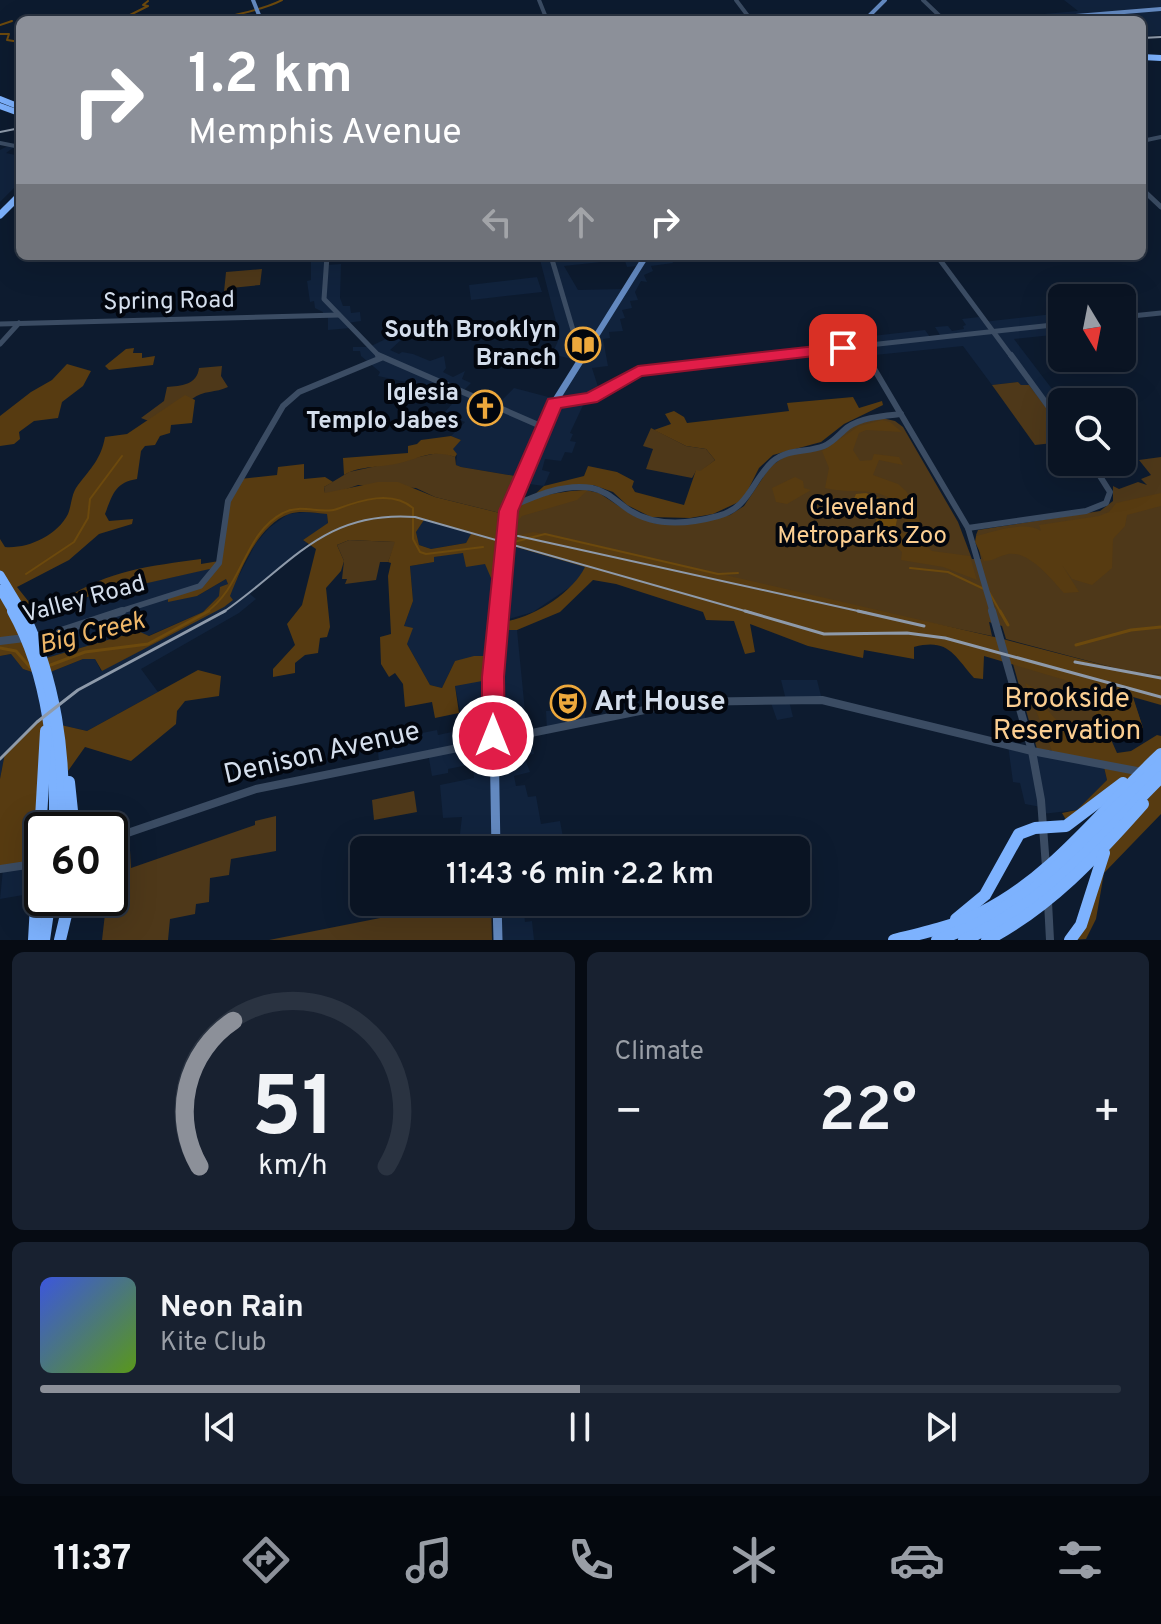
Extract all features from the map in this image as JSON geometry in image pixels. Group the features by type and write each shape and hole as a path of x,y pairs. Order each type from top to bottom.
{"highway":[{"path":"0,213 16,199"},
{"path":"0,575 3,588 45,665 56,708 55,812"},
{"path":"27,631 56,741 70,812"},
{"path":"56,741 62,812"},
{"path":"47,812 56,741"},
{"path":"937,940 995,916 1039,888 1161,754"},
{"path":"899,939 948,923 972,908 990,887 1016,837 1025,830 1069,825 1155,764"},
{"path":"899,939 967,920 1023,889 1053,864 1155,764"},
{"path":"964,940 1000,924 1041,897 1161,776"},
{"path":"987,940 1026,920 1055,897 1161,784"},
{"path":"1070,940 1082,927 1097,865 1128,821"},
{"path":"34,940 36,916"},
{"path":"44,940 49,916"},
{"path":"50,940 52,916"},
{"path":"60,940 66,916"}],"main road":[{"path":"869,16 885,0"},
{"path":"923,0 940,16"},
{"path":"1076,16 1161,9"},
{"path":"1146,193 1161,207"},
{"path":"327,260 324,298 381,358 543,427"},
{"path":"552,260 581,359"},
{"path":"496,836 495,665 509,509 554,403 643,260"},
{"path":"940,260 1048,407"},
{"path":"1136,316 1161,313"},
{"name":"Spring Road","path":"0,324 339,315"},
{"path":"0,344 19,323"},
{"path":"554,403 591,398 638,371 1048,326"},
{"path":"860,346 968,528 1032,751 1045,847 1050,940"},
{"name":"Valley Road","path":"0,641 49,635 200,586 219,563 228,500 283,406 299,392 381,358"},
{"path":"509,509 530,498 584,487 605,491 634,513 653,521 678,522 714,517 730,513 745,502 770,463 780,456 827,445 846,428 864,420 901,414"},
{"path":"968,528 1086,511 1106,503 1110,492 1100,476"},
{"name":"Denison Avenue","path":"128,833 256,789 681,702 812,699 1032,751 1161,776"},
{"path":"0,869 24,865"},
{"path":"497,916 498,940"}],"shaded area":[{"path":"1064,0 1161,0 1161,35 1146,36 1146,16 1021,16 1078,11"},
{"path":"14,147 6,153 16,155 16,186 0,202 0,150"},
{"path":"327,260 327,265 341,264 340,298 343,306 350,306 351,313 360,312 361,321 347,323 351,328 328,330 328,317 322,317 323,312 315,308 314,301 310,302 307,281 311,280 311,261"},
{"path":"540,260 553,260 557,267 555,260 600,260 564,266 578,290 624,289 638,266 627,267 625,261 672,260 673,263 651,266 653,271 644,275 647,282 641,281 635,292 638,300 630,301 632,308 622,310 625,318 620,319 623,331 609,332 610,338 603,339 608,366 592,368 600,393 554,403 521,477 456,465 457,454 452,449 461,440 451,436 465,422 444,413 452,404 432,394 403,393 406,382 378,376 380,372 361,356 360,351 353,351 353,347 369,347 392,336 401,340 390,350 399,354 413,354 430,361 444,356 446,368 443,372 453,377 465,371 462,379 471,383 461,393 495,407 514,388 556,399 579,361 552,354 558,341 556,334 559,333"},
{"path":"537,277 542,292 471,300 469,285"},
{"path":"1048,315 1048,335 1014,339 1051,388 1048,388 1048,413 1018,382 992,385 963,346 865,356 870,366 852,368 854,373 847,376 826,378 812,351 819,350 816,343 819,340 829,339 835,348 876,343 872,336 925,330 930,337 940,335 935,327 948,326 952,331 964,329 966,325 962,319 979,317 983,322"},
{"path":"134,348 133,353 142,353 142,358 155,356 153,365 109,370 105,366 126,349"},
{"path":"67,364 91,371 83,386 62,402 58,418 34,421 19,432 20,439 14,444 0,446 0,416 52,380"},
{"path":"185,395 195,400 192,423 171,425 170,433 160,436 155,445 145,446 141,451 137,479 124,483 112,496 105,514 109,521 133,519 132,524 99,534 69,560 17,587 33,607 53,597 65,599 81,589 130,571 201,559 201,564 219,561 227,504 240,479 277,475 278,467 304,464 304,479 325,477 333,482 324,487 325,493 378,482 398,482 435,497 508,515 505,539 533,532 556,536 999,638 1130,672 1161,675 1161,705 1133,697 1143,728 1105,726 1117,753 1131,751 1157,735 1161,736 1161,754 1069,825 1062,813 1077,810 1107,780 1104,767 1054,756 1025,683 1039,691 1044,705 1056,720 1086,738 1099,704 1065,680 984,656 983,679 974,678 949,650 935,645 914,647 914,659 864,650 863,658 808,646 750,624 755,652 745,654 734,621 706,620 703,612 616,584 593,580 560,612 517,630 498,630 498,622 523,617 560,596 585,567 505,544 502,578 491,578 485,564 466,567 463,553 434,557 434,562 410,566 413,601 404,626 413,628 407,644 430,685 442,688 455,661 474,656 496,656 493,679 455,686 459,713 435,718 432,702 405,707 403,684 395,673 389,677 381,664 380,637 391,634 388,576 391,563 388,562 395,542 349,540 337,545 344,561 341,571 326,588 330,627 327,637 320,638 318,653 305,655 295,663 295,673 273,677 273,669 295,645 287,624 302,605 316,549 303,540 328,523 327,514 308,512 289,514 268,528 245,561 230,596 233,600 224,607 102,671 95,659 83,659 48,673 43,659 138,631 149,636 203,612 219,596 220,587 228,584 226,579 197,596 168,602 168,597 195,589 214,568 90,596 27,619 0,575 0,539 5,547 23,546 41,540 57,529 68,514 76,488 98,457 105,437 127,434","holes":["424,520 471,533 466,543 431,549 419,545 416,532"]},
{"path":"853,397 859,408 882,401 883,405 844,424 821,442 773,455 759,468 743,500 713,514 690,518 651,517 627,505 613,492 593,485 570,486 534,495 544,486 584,476 588,466 617,472 634,481 632,487 635,492 684,505 696,470 700,471 715,460 706,449 686,446 654,430 671,424 665,414 674,411 687,423 789,411 787,403"},
{"path":"585,401 570,433 573,434 570,441 576,442 572,453 565,452 561,461 545,459 542,470 550,472 544,486 522,483 557,405"},
{"path":"882,420 890,422 902,432 866,430 859,433 853,450 860,461 872,460 874,454 899,457 903,465 879,460 873,475 898,484 906,491 918,511 923,543 932,551 970,556 977,580 943,567 901,560 902,552 896,546 899,542 898,532 907,534 897,504 888,497 878,493 825,488 829,468 822,451 859,426"},
{"path":"451,436 461,440 453,449 457,454 455,457 433,454 344,475 343,458 408,453 408,446 421,440"},
{"path":"795,477 803,481 804,488 811,490 787,504 776,502 772,488"},
{"path":"588,490 577,500 522,516 509,531 511,513 527,502 558,493"},
{"path":"866,493 888,501 890,510 898,514 893,540 880,532 878,537 873,535 878,513 853,501 856,494"},
{"path":"1161,493 1161,506 1127,515 1125,526 1113,539 1112,568 1092,585 1072,579 1062,565 1079,592 1064,593 1032,561 1016,554 984,561 975,542 976,536 1000,530 1027,527 1041,531 1039,525 1099,516 1109,512 1116,503"},
{"path":"288,514 327,514 328,524 303,540 308,543 250,594 256,599 239,613 141,669 158,692 87,731 61,725 48,673 83,659 95,659 101,671 232,600 229,596 256,543"},
{"path":"424,520 472,534 466,543 431,549 419,545 416,532"},
{"path":"505,544 586,566 579,581 533,612 499,622 498,630 517,630 527,732 530,732 534,754 524,756 530,772 514,776 516,786 525,785 528,797 536,796 541,824 560,821 563,836 460,836 462,817 443,818 440,785 474,778 473,764 432,776 428,753 379,762 377,743 407,742 407,736 437,730 438,735 452,732 454,747 467,745 455,686 455,661 442,688 430,685 407,644 404,626 413,601 410,566 434,562 434,557"},
{"path":"216,567 197,596 226,579 228,584 219,596 203,612 148,636 138,631 43,659 27,619 90,596"},
{"path":"0,589 38,674 23,669 11,654 0,656"},
{"path":"11,654 23,669 38,674 45,713 5,753 0,779 0,656"},
{"path":"198,670 221,676 219,696 185,701 177,711 176,724 131,761 85,747 68,771 61,725 87,731"},
{"path":"781,680 817,680 822,700 789,701 793,717 777,720 770,700 786,700"},
{"path":"580,693 586,721 547,729 546,711 562,710 560,696"},
{"path":"45,713 40,812 24,812 24,865 0,869 0,779 5,753"},
{"path":"1008,745 1104,767 1107,780 1077,810 1042,814 1041,807 1025,804 1020,783 1013,782"},
{"path":"1161,784 1161,814 1104,873 1096,919 1086,939 1070,940 1094,872 1128,821"},
{"path":"24,865 24,895 0,899 3,869"},
{"path":"497,916 524,916 525,922 532,921 534,940 498,940"}],"green space":[{"path":"262,269 260,285 231,288 230,292 224,292 226,272"},
{"path":"222,366 221,376 228,387 192,399 185,397 154,423 141,418 164,401 167,387 192,381 199,368"},
{"path":"1018,382 1029,385 1048,410 1048,444 1035,445 992,385"},
{"name":"Cleveland Metroparks Zoo","path":"882,418 903,427 958,522 972,559 981,559 976,535 978,530 1100,511 1113,501 1113,486 1119,489 1138,482 1147,485 1141,479 1151,475 1139,460 1161,457 1161,675 1130,672 1006,639 1002,626 989,622 992,636 507,533 515,508 567,492 586,490 599,493 634,516 657,524 680,524 730,515 744,506 770,467 785,456 824,447 856,424"},
{"path":"651,428 686,446 706,449 715,460 701,471 696,471 692,478 646,469 653,449 643,446"},
{"path":"442,452 455,457 456,465 461,467 515,476 508,515 435,497 416,488 358,485 325,493 324,487 349,472"},
{"path":"349,540 396,542 388,562 380,562 376,580 345,584 347,579 342,579 344,561 337,545"},
{"name":"Brookside Reservation","path":"1013,664 1132,696 1143,728 1105,726 1111,745 1053,751 1037,749"},
{"path":"414,791 417,812 374,820 372,800"},
{"path":"276,816 276,851 231,859 229,875 210,878 209,902 196,904 195,914 170,919 168,940 102,940 105,916 128,916 128,832 131,868 255,825 255,821"},
{"path":"390,916 491,916 492,940 269,940"}],"waterway":[{"path":"231,16 282,0"},
{"path":"128,16 148,6 143,5 148,1"},
{"path":"0,25 12,21"},
{"path":"0,34 9,34 7,40 16,41"},
{"path":"26,574 74,542 88,518 90,499 122,456"},
{"name":"Big Creek","path":"205,613 228,590 259,534 270,522 290,510 324,511 376,498 396,499 413,508 413,539 420,552 426,554 483,547"},
{"name":"Big Creek","path":"510,543 545,534 718,574 738,573"},
{"name":"Big Creek","path":"496,545 504,544"},
{"name":"Big Creek","path":"910,568 948,572 984,589"},
{"name":"Big Creek","path":"989,592 1001,613"},
{"name":"Big Creek","path":"48,666 85,652 148,644 209,611"},
{"name":"Big Creek","path":"1000,611 1008,625"},
{"name":"Big Creek","path":"1076,645 1131,630 1161,627"},
{"name":"Big Creek","path":"0,648 16,651 30,667"}],"railway":[{"path":"1146,38 1161,37"},
{"path":"0,132 16,129"},
{"path":"224,612 309,545 331,532 383,517 415,517 746,611"},
{"path":"518,536 860,611"},
{"path":"746,611 752,613"},
{"path":"746,611 824,634 907,633 945,638 1161,697"},
{"path":"860,611 867,613"},
{"path":"860,611 924,626"},
{"path":"0,759 37,722 78,690 224,612"},
{"path":"1075,662 1161,678"}],"place":[{"name":"South Brooklyn Branch","path":"583,345"},
{"name":"Iglesia Templo Jabes","path":"485,408"},
{"name":"Art House","path":"568,703"}],"route":[{"path":"493,736 493,677 509,511 554,403 591,398 638,371 843,348"}]}
